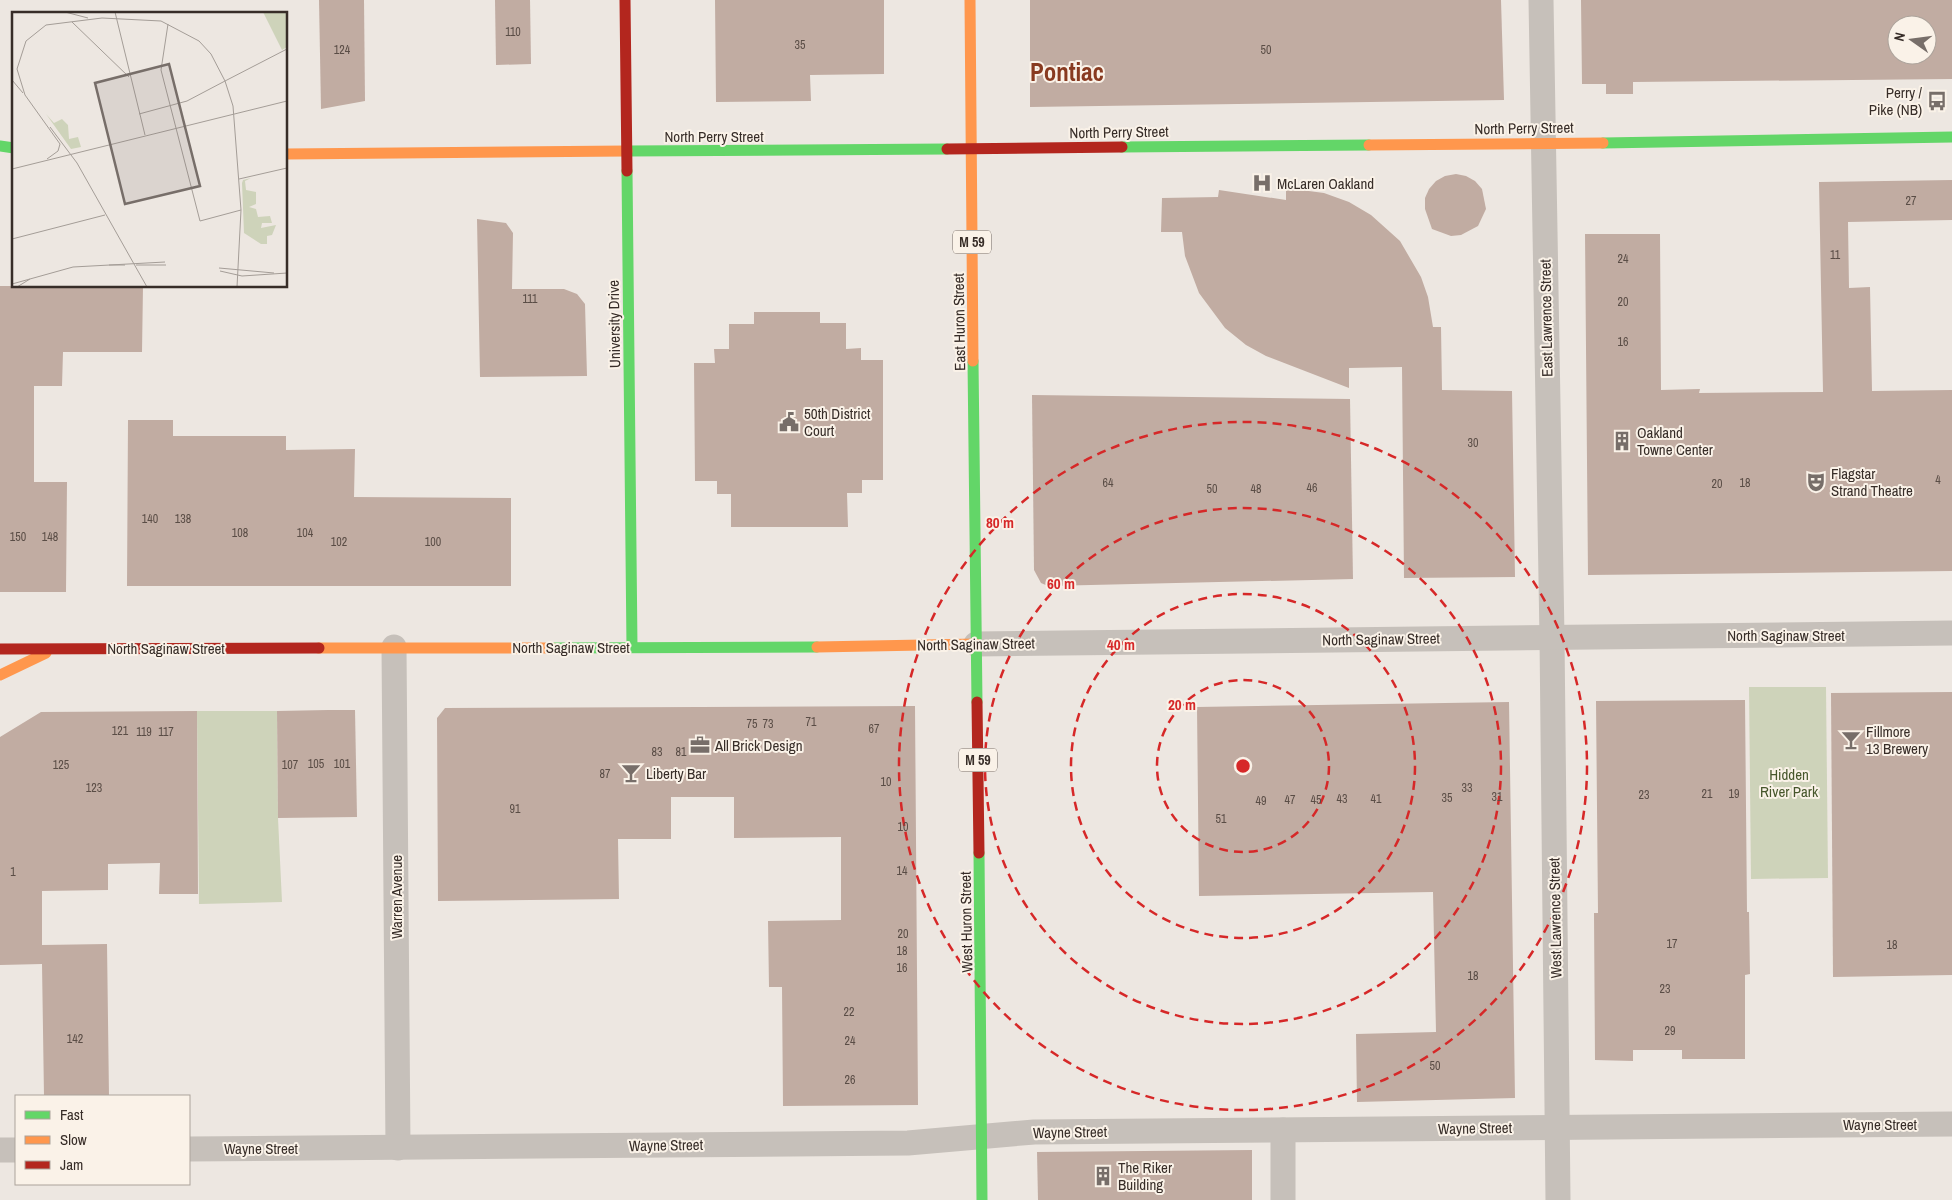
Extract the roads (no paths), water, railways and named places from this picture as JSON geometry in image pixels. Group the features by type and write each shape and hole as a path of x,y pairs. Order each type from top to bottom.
{"main road":[{"name":"University Drive","path":"625,0 632,647"},
{"name":"East Huron Street","path":"970,0 976,644"},
{"name":"North Perry Street","path":"288,154 1952,138"},
{"name":"North Saginaw Street","path":"0,649 976,644"},
{"name":"West Huron Street","path":"976,644 982,1200"},
{"path":"0,675 37,656 62,649"}],"street":[{"name":"East Lawrence Street","path":"1541,0 1552,637"},
{"name":"North Saginaw Street","path":"976,644 1952,633"},
{"name":"West Lawrence Street","path":"1552,637 1558,1200"},
{"name":"Warren Avenue","path":"394,647 398,1148"},
{"name":"Wayne Street","path":"190,1149 908,1143 1034,1132 1952,1124"},
{"path":"1283,1130 1283,1200"},
{"path":"0,1150 15,1150"}],"place":[{"name":"Perry / Pike (NB)","path":"1937,101"},
{"name":"McLaren Oakland","path":"1262,183"},
{"name":"50th District Court","path":"789,422"},
{"name":"Oakland Towne Center","path":"1622,441"},
{"name":"Flagstar Strand Theatre","path":"1816,482"},
{"name":"Fillmore 13 Brewery","path":"1851,740"},
{"name":"All Brick Design","path":"700,745"},
{"name":"Liberty Bar","path":"631,773"},
{"name":"The Riker Building","path":"1103,1176"}],"district":[{"name":"Pontiac","path":"1067,72"}],"park label":[{"name":"Hidden River Park","path":"1789,782"}]}
